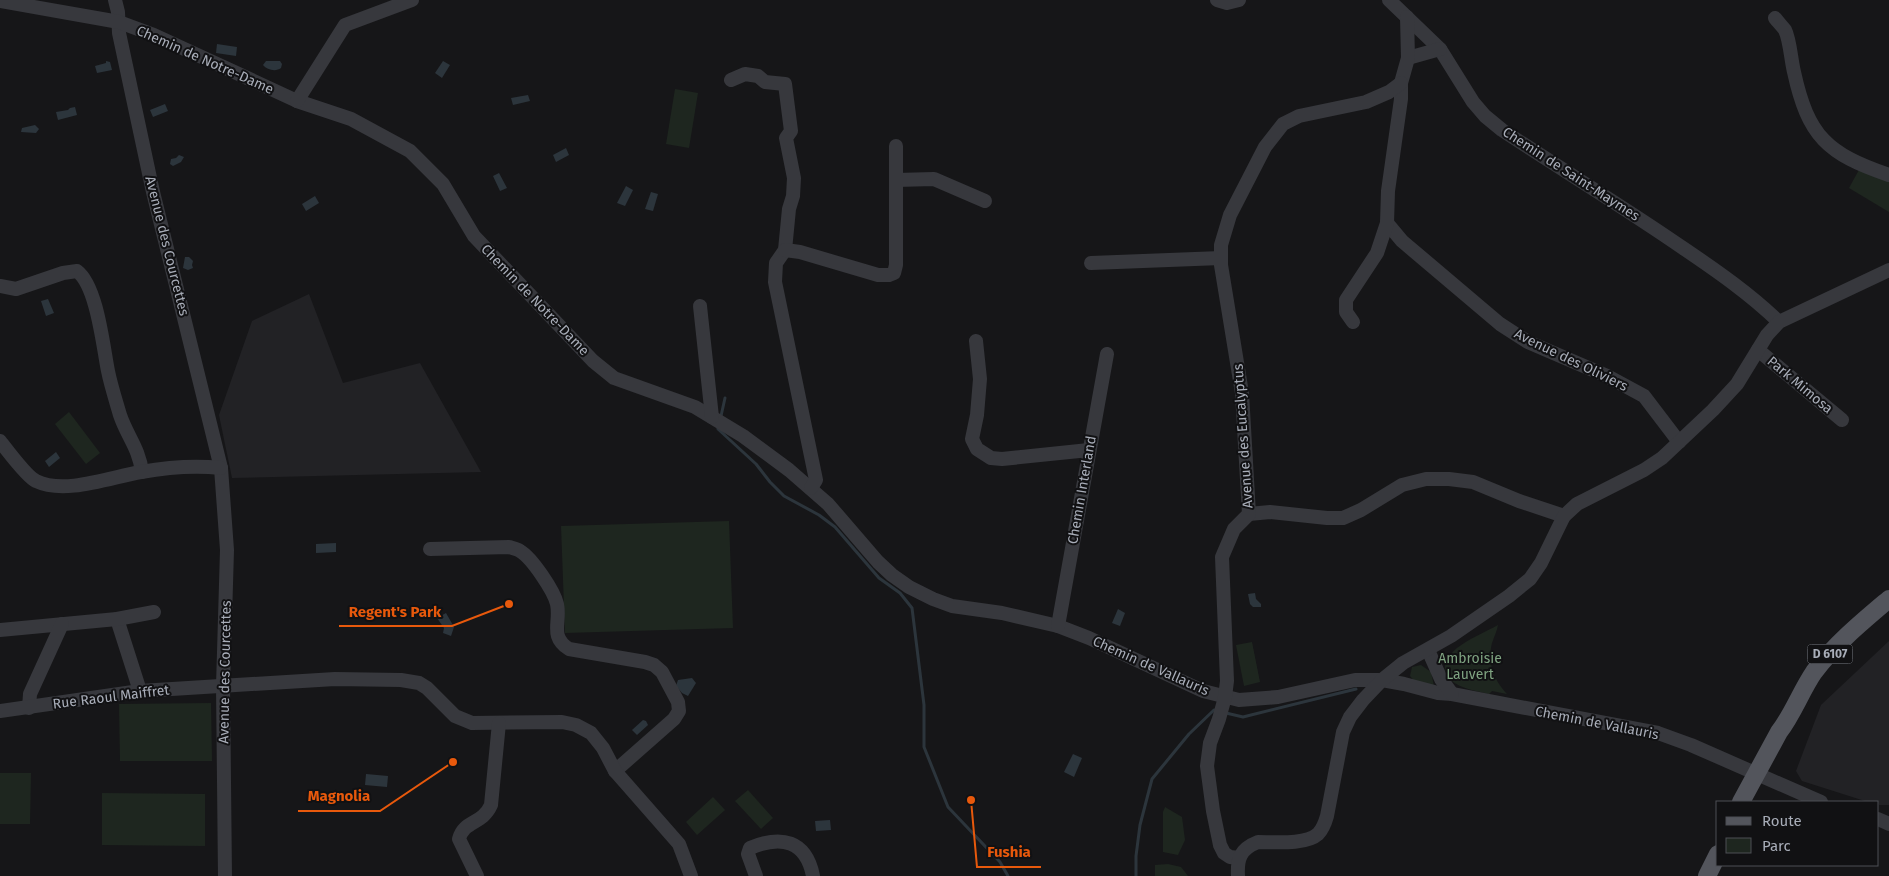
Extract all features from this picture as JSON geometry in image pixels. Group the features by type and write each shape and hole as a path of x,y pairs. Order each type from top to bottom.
{"main road":[{"name":"D 6107","path":"1751,801 1779,732 1814,672 1843,639 1889,599"},
{"name":"D 6107","path":"1742,801 1760,776"},
{"path":"1707,876 1716,858"}],"street":[{"name":"Avenue des Courcettes","path":"115,0 121,43 152,192 221,468 227,550 223,686 225,876"},
{"path":"297,101 345,26 412,0"},
{"path":"1217,0 1227,3 1239,0"},
{"name":"Chemin de Saint-Maymes","path":"1389,0 1440,49 1485,116 1518,140 1658,230 1724,276 1759,302 1779,322"},
{"name":"Chemin de Notre-Dame","path":"0,1 118,22 154,36 297,101 351,120 410,151 443,184 474,236 593,361 614,378 695,407 742,436 811,488 828,504 878,562 908,587 952,606 1002,613 1058,626"},
{"path":"1353,322 1346,312 1346,300 1381,246 1387,223 1388,191 1401,99 1401,83 1408,58 1407,17"},
{"path":"1775,18 1786,32 1804,110 1811,125 1841,155 1862,166 1889,175"},
{"path":"1408,58 1440,49"},
{"path":"731,80 745,74 758,76 765,82 785,84 791,131 786,138 794,178 785,250 776,263 775,282 816,480 811,488"},
{"name":"Avenue des Eucalyptus","path":"1240,858 1230,857 1224,853 1220,845 1207,766 1210,743 1222,708 1227,681 1222,557 1234,529 1249,514 1242,393 1221,258 1221,246 1230,215 1265,147 1283,124 1300,116 1366,102 1389,92 1401,83"},
{"path":"785,250 800,252 878,275 889,276 894,273 896,265 896,146"},
{"path":"896,180 934,179 985,201"},
{"name":"Avenue des Oliviers","path":"1387,223 1402,241 1500,324 1528,342 1607,376 1644,396 1679,442"},
{"path":"1381,246 1402,241"},
{"path":"1091,263 1221,258"},
{"path":"1238,876 1237,862 1246,849 1258,842 1309,839 1317,835 1323,828 1328,816 1343,732 1350,717 1382,680 1403,663 1428,650 1509,596 1530,579 1541,563 1564,516 1577,504 1651,466 1679,442 1737,384 1767,335 1779,322 1889,270"},
{"path":"0,286 16,289 63,273 77,271 83,275 93,298 108,372 121,418 140,458 142,472"},
{"path":"700,306 712,417"},
{"path":"976,341 980,379 977,415 972,439 977,449 991,458 1089,450"},
{"name":"Park Mimosa","path":"1758,350 1842,420"},
{"name":"Chemin Interland","path":"1058,626 1107,354"},
{"path":"0,441 34,481 56,486 81,484 142,472 195,465 221,468"},
{"path":"1249,514 1270,512 1343,518 1402,485 1426,479 1449,479 1474,482 1519,501 1564,516"},
{"path":"430,549 509,547 519,550 528,558 552,591 557,605 557,635 560,644 569,649 654,665 662,672 678,702 679,711 674,719 615,771"},
{"path":"0,630 117,619 154,612"},
{"path":"117,619 140,691"},
{"path":"30,708 30,694 62,624"},
{"name":"Chemin de Vallauris","path":"1058,626 1089,638 1203,691 1222,708 1238,700 1270,698 1355,680 1382,680 1438,693 1452,694 1658,733 1819,801"},
{"path":"1428,650 1441,679 1452,694"},
{"name":"Rue Raoul Maiffret","path":"0,711 140,691 335,679 411,681 427,688 455,716 472,724 562,722 576,725 591,733 603,748 615,771 679,844 691,876"},
{"path":"477,876 458,839 466,826 482,818 491,805 499,723"},
{"path":"756,876 748,854 750,848 765,841 784,842 796,846 804,852 810,863 813,876"}],"shaded area":[{"path":"217,44 237,47 236,56 216,53"},
{"path":"106,61 110,62 112,70 97,73 95,66 106,63"},
{"path":"266,61 280,61 282,64 281,68 272,70 267,68 263,65"},
{"path":"443,61 450,65 442,78 435,73"},
{"path":"528,95 530,101 513,105 511,98"},
{"path":"165,104 168,111 153,117 150,110"},
{"path":"75,107 77,115 58,120 56,112"},
{"path":"35,125 39,129 36,133 21,132 22,128"},
{"path":"566,148 569,155 556,162 553,155"},
{"path":"179,155 184,157 181,162 173,166 170,164 171,159"},
{"path":"499,173 507,188 500,191 493,176"},
{"path":"626,186 633,190 625,206 617,203"},
{"path":"651,192 658,194 653,211 645,209"},
{"path":"315,196 319,203 306,211 302,204"},
{"path":"185,257 189,257 193,261 193,268 188,270 183,268"},
{"path":"309,294 343,383 420,363 481,472 232,478 219,415 252,321"},
{"path":"48,299 54,313 46,316 41,301"},
{"path":"56,452 60,458 49,467 45,461"},
{"path":"336,543 336,552 316,553 316,544"},
{"path":"1255,593 1261,607 1253,607 1250,604 1248,594"},
{"path":"1118,609 1125,613 1120,626 1112,623"},
{"path":"446,613 454,627 451,636 443,633 444,628 437,618"},
{"path":"1889,641 1889,805 1879,805 1879,801 1865,801 1802,781 1796,771 1821,705"},
{"path":"692,678 696,683 688,696 682,693 676,686 678,680"},
{"path":"643,720 648,725 637,735 632,730"},
{"path":"1073,754 1082,758 1074,777 1064,772"},
{"path":"366,774 388,776 387,787 365,785"},
{"path":"830,820 831,830 816,831 815,821"}],"green space":[{"path":"675,89 698,93 689,148 666,144"},
{"path":"1860,168 1889,179 1889,212 1849,188"},
{"path":"69,412 100,453 86,464 55,424"},
{"path":"729,521 733,628 565,633 561,526"},
{"name":"Ambroisie Lauvert","path":"1498,625 1490,657 1495,677 1507,694 1492,691 1489,694 1468,689 1450,679 1445,667 1451,654 1457,648"},
{"path":"1252,642 1260,682 1244,686 1236,645"},
{"path":"1421,665 1431,672 1434,686 1414,681 1410,676 1412,667"},
{"path":"211,703 212,761 120,761 119,704"},
{"path":"0,773 31,773 30,824 0,824"},
{"path":"748,790 773,818 761,829 735,801"},
{"path":"102,793 205,794 205,846 102,845"},
{"path":"713,797 725,810 697,835 686,822"},
{"path":"1165,807 1182,817 1185,840 1178,855 1163,852 1163,812"},
{"path":"1168,864 1181,867 1188,876 1155,876 1155,865"}],"waterway":[{"path":"721,416 725,398"},
{"path":"718,426 718,429 756,464 784,496 819,515 835,527 879,578 900,593 912,608 924,705 924,747 948,807 1000,862 1008,876"},
{"path":"1226,713 1243,717 1356,689"},
{"path":"1136,876 1136,856 1140,825 1152,779 1189,734 1214,710 1217,711"}],"place":[{"name":"Regent's Park","path":"509,604"},
{"name":"Magnolia","path":"453,762"},
{"name":"Fushia","path":"971,800"}]}
